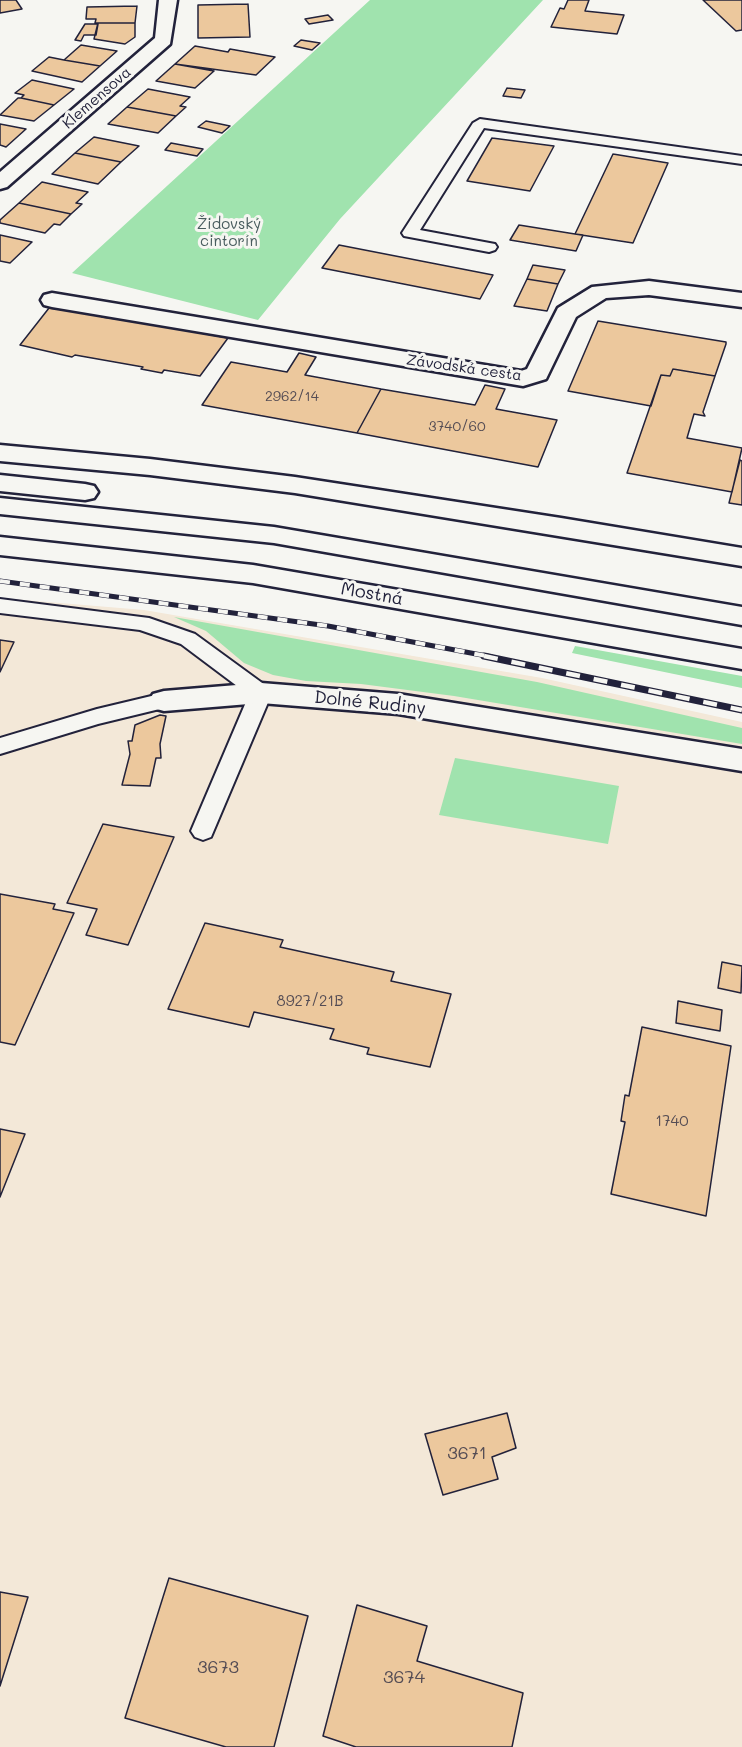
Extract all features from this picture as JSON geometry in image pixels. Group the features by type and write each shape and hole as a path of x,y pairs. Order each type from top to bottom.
{"main road":[{"name":"Klemensova","path":"0,182 164,40 168,0"},
{"name":"Závodská cesta","path":"52,300 523,379 537,374 566,313 600,292 649,288 742,300"},
{"path":"0,453 150,467 296,485 742,557"},
{"path":"0,483 283,516 742,593"},
{"path":"0,506 274,535 742,616"},
{"name":"Mostná","path":"0,546 253,574 742,659"},
{"name":"Dolné Rudiny","path":"165,701 261,693 398,704 607,736 742,760"}],"lane":[{"path":"489,247 410,233 480,123 742,160"},
{"path":"0,606 142,623 188,639 261,693 203,831"},
{"name":"Dolné Rudiny","path":"0,746 98,717 165,701"}],"shaded area":[{"path":"0,598 144,610 542,678 742,722 742,1747 0,1747"}],"green space":[{"name":"Židovský cintorín","path":"370,0 543,0 340,219 258,320 72,273"},
{"path":"174,617 537,682 742,728 742,744 454,696 361,684 306,681 273,675 244,663 206,631"},
{"path":"575,646 742,676 742,688 572,653"},
{"path":"455,758 619,786 608,844 439,815"}],"building":[{"path":"0,0 16,0 22,9 0,13"},
{"path":"568,0 589,0 585,11 624,15 617,34 551,27 560,8 564,9"},
{"path":"703,0 742,0 742,30 736,31"},
{"path":"248,4 250,37 198,38 198,5"},
{"path":"137,6 135,23 95,23 96,19 86,19 87,7"},
{"path":"328,15 333,20 309,24 305,19"},
{"path":"98,23 135,23 135,37 125,44 94,39"},
{"path":"85,24 98,24 96,35 84,35 81,41 75,40"},
{"path":"301,40 320,43 312,50 294,46"},
{"path":"81,45 117,51 100,66 64,60"},
{"path":"195,46 275,57 256,75 175,64"},
{"path":"49,57 100,66 82,82 32,71"},
{"path":"175,64 214,71 195,88 156,81"},
{"path":"32,80 74,89 54,105 21,98 24,95 15,93"},
{"path":"507,88 525,90 521,98 503,96"},
{"path":"148,89 190,97 180,106 186,107 176,116 127,107"},
{"path":"18,98 54,105 34,121 0,115"},
{"path":"127,107 176,116 158,133 108,124"},
{"path":"206,121 230,126 222,133 198,127"},
{"path":"0,124 26,129 6,147 0,145"},
{"path":"94,137 139,146 121,162 75,153"},
{"path":"492,138 554,146 530,191 467,181"},
{"path":"171,143 203,149 197,156 165,150"},
{"path":"75,153 121,162 98,184 52,174"},
{"path":"613,154 668,163 633,243 575,234"},
{"path":"42,182 88,192 76,203 82,204 71,214 19,203"},
{"path":"19,203 71,214 60,225 54,224 45,233 0,223 0,220"},
{"path":"519,225 583,235 576,251 510,240"},
{"path":"0,235 32,242 10,263 0,261"},
{"path":"339,245 493,275 480,299 322,268"},
{"path":"533,265 565,270 558,284 527,279"},
{"path":"527,279 558,284 547,311 514,306"},
{"path":"49,308 191,329 190,331 228,338 200,376 164,370 162,373 141,369 143,367 75,355 72,357 20,345"},
{"path":"598,321 726,342 726,344 715,376 673,369 670,376 661,375 651,406 568,391"},
{"path":"299,353 316,357 305,375 381,389 357,433 202,405 231,362 287,372"},
{"path":"673,369 715,376 703,412 705,416 694,414 687,438 742,448 732,492 627,473 661,375 670,376"},
{"path":"485,385 505,389 496,409 557,420 538,467 357,433 381,389 475,405"},
{"path":"740,460 742,461 742,505 729,503"},
{"path":"0,640 14,642 0,672"},
{"path":"160,715 166,716 160,744 161,758 156,758 150,786 122,785 130,754 128,741 132,741 135,725"},
{"path":"103,824 174,837 128,945 86,935 97,909 67,903"},
{"path":"0,894 55,904 53,909 74,913 15,1045 0,1042"},
{"path":"205,923 283,940 280,947 394,972 391,981 451,994 430,1067 367,1054 369,1048 330,1039 334,1029 254,1012 249,1027 168,1009"},
{"path":"722,962 742,966 741,993 718,988"},
{"path":"678,1001 722,1010 720,1031 676,1023"},
{"path":"642,1027 731,1046 706,1216 611,1194 625,1122 621,1121 625,1095 629,1096"},
{"path":"0,1129 25,1134 0,1197"},
{"path":"507,1413 516,1448 492,1457 498,1479 443,1495 425,1434"},
{"path":"169,1578 308,1616 274,1747 226,1747 125,1718"},
{"path":"0,1592 28,1597 0,1686"},
{"path":"357,1605 427,1626 417,1661 523,1693 512,1747 356,1747 323,1736"}],"railway":[{"path":"0,581 328,626 492,657"},
{"path":"484,656 742,710"}]}
